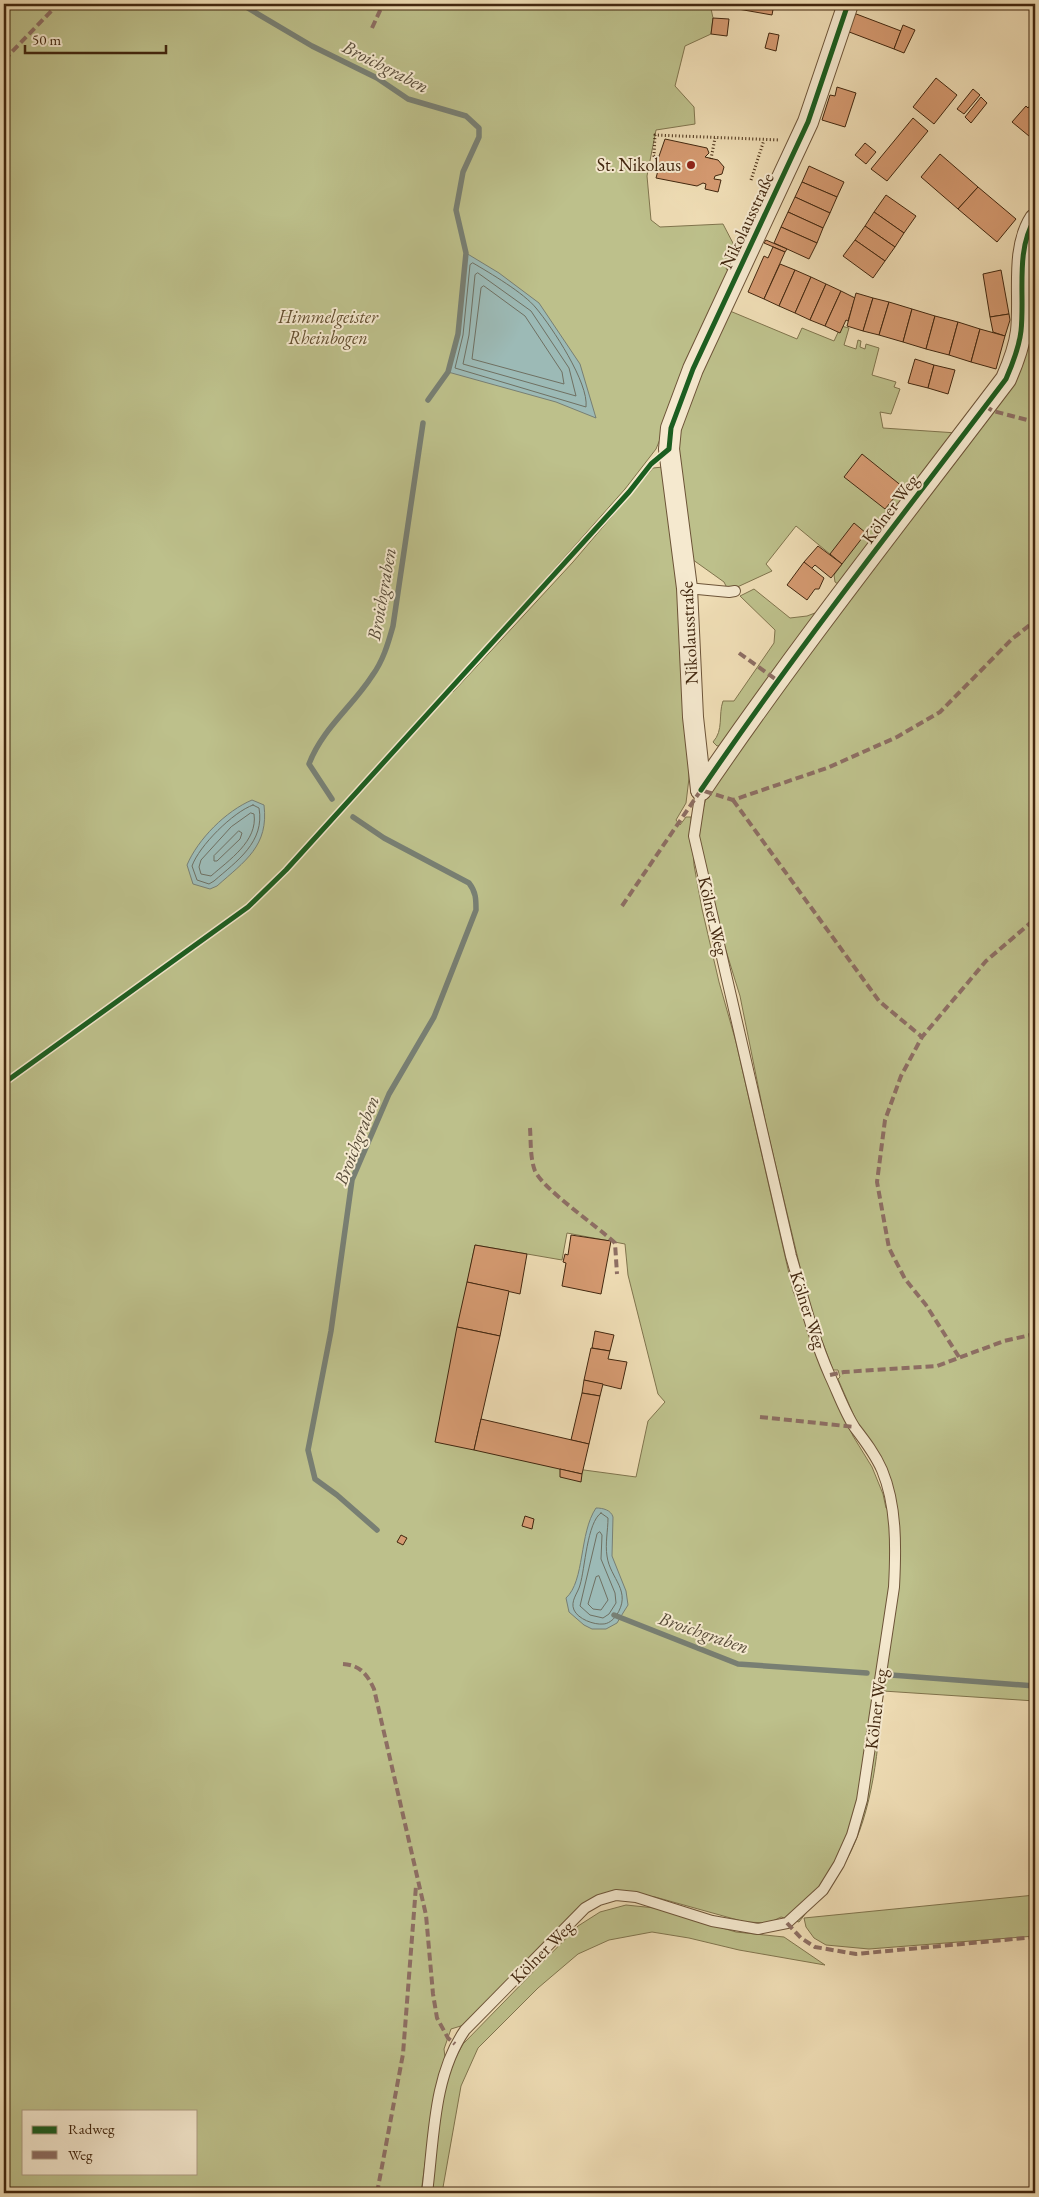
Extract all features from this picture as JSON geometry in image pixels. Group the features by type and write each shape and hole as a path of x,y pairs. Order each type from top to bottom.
{"street":[{"name":"Nikolausstraße","path":"701,790 687,588 669,449 671,428 693,369 808,122 848,4"},
{"name":"Kölner Weg","path":"701,790 818,626 1006,379 1015,359 1021,331 1024,258 1029,232 1035,219"}],"lane":[{"path":"687,588 735,591"},
{"name":"Kölner Weg","path":"427,2193 444,2074 455,2044 465,2030 585,1908 599,1900 616,1895 636,1897 735,1926 758,1929 787,1923 823,1890 852,1836 862,1800 894,1587 896,1553 891,1505 882,1470 866,1440 854,1427 830,1375 809,1318 791,1256 694,836 701,790"}],"path":[{"path":"658,158 654,156 655,135 785,141 798,145"},
{"path":"712,159 715,138"},
{"path":"751,180 764,140"}],"green space":[{"name":"Himmelgeister Rheinbogen","path":"4,4 710,4 713,18 711,34 685,46 675,86 694,107 695,124 656,130 647,176 651,220 660,227 723,224 735,247 726,269 730,271 656,449 625,489 448,689 453,692 573,562 653,468 663,467 670,489 687,702 689,778 686,803 676,820 680,825 686,817 691,817 694,865 702,909 719,982 736,1042 793,1291 853,1436 872,1467 883,1494 886,1508 894,1508 838,1379 840,1377 838,1370 833,1370 810,1309 766,1125 740,996 723,941 697,831 709,787 1025,351 1035,252 1035,1701 883,1691 873,1778 863,1821 841,1869 799,1922 781,1917 769,1923 745,1922 655,1897 635,1894 599,1899 464,2025 451,2029 444,2049 445,2057 434,2097 421,2193 4,2193","holes":["567,1233 625,1244 628,1275 658,1394 665,1402 648,1421 636,1477 584,1470 436,1439 475,1245 562,1260"]},
{"path":"730,311 797,339 802,328 834,341 841,326 849,328 844,345 856,349 858,340 861,341 860,347 865,349 866,344 879,348 872,375 896,382 894,387 900,389 891,414 880,412 883,428 957,433 847,590 835,582 834,575 842,564 796,526 766,564 772,571 733,589 727,588 724,582 689,557 676,462 681,419"},
{"path":"754,589 790,618 807,616 823,610 724,745 717,746 713,742 719,732 723,701 734,701 774,643 775,630 740,596"},
{"path":"1035,1895 1035,1936 869,1949 826,1945 814,1938 806,1927 804,1918"},
{"path":"626,1905 655,1908 736,1932 784,1937 825,1965 652,1932 609,1940 578,1954 538,1988 478,2048 461,2086 442,2193 431,2193 443,2097 454,2061 463,2044 578,1926 600,1912"}],"water":[{"path":"466,253 499,273 539,303 580,364 596,418 556,402 448,372 458,334"},
{"path":"252,800 264,805 265,819 259,842 253,851 237,869 217,886 210,889 193,884 187,865 198,845 232,811"},
{"path":"596,1508 606,1510 613,1517 612,1556 626,1591 628,1605 617,1623 606,1629 592,1629 584,1625 569,1612 566,1598 576,1580 587,1530"}],"building":[{"path":"739,4 774,4 772,15 738,9"},
{"path":"898,4 929,4 927,8 898,9"},
{"path":"851,12 901,31 894,49 844,30"},
{"path":"713,18 729,19 727,36 711,34"},
{"path":"903,25 915,30 904,53 894,49"},
{"path":"769,33 779,35 776,51 765,48"},
{"path":"936,78 957,95 934,124 913,107"},
{"path":"837,87 856,93 845,127 822,120 830,95 835,96"},
{"path":"973,89 980,95 964,114 957,109"},
{"path":"981,97 987,103 971,123 965,117"},
{"path":"1035,99 1035,141 1012,122"},
{"path":"913,118 928,131 887,181 871,169"},
{"name":"St. Nikolaus","path":"665,139 707,148 709,153 705,157 718,160 724,167 722,174 715,176 714,179 721,180 718,192 705,189 706,184 703,183 697,186 656,178 660,163 657,162"},
{"path":"865,143 876,152 866,164 855,155"},
{"path":"940,154 978,187 958,209 921,177"},
{"path":"809,166 844,182 837,197 802,182"},
{"path":"802,182 837,197 830,213 795,197"},
{"path":"978,187 1016,219 997,242 958,209"},
{"path":"886,195 916,216 904,233 874,212"},
{"path":"795,197 830,213 823,228 788,212"},
{"path":"788,212 823,228 817,243 781,227"},
{"path":"874,212 904,233 895,247 865,226"},
{"path":"865,226 895,247 885,261 855,240"},
{"path":"781,227 817,243 809,259 774,243"},
{"path":"766,240 787,249 785,252 764,243"},
{"path":"855,240 885,261 873,278 843,256"},
{"path":"773,247 785,252 764,299 748,292 764,256 768,258"},
{"path":"780,264 795,270 779,306 764,299"},
{"path":"795,270 811,277 795,313 779,306"},
{"path":"1001,270 1009,314 990,317 983,274"},
{"path":"811,277 826,284 810,320 795,313"},
{"path":"826,284 841,291 825,326 810,320"},
{"path":"841,291 855,298 848,321 846,320 840,333 825,326"},
{"path":"856,293 873,298 863,331 847,326"},
{"path":"873,298 889,302 879,335 863,331"},
{"path":"889,302 912,309 903,342 879,335"},
{"path":"912,309 935,316 926,349 903,342"},
{"path":"1009,314 1010,320 1005,336 993,332 990,317"},
{"path":"935,316 958,322 949,355 926,349"},
{"path":"958,322 980,329 971,362 949,355"},
{"path":"980,329 1005,336 996,369 971,362"},
{"path":"915,359 934,365 928,388 908,383"},
{"path":"934,365 955,370 948,394 928,388"},
{"path":"862,454 903,487 885,509 844,477"},
{"path":"854,523 866,533 842,564 830,554"},
{"path":"818,546 842,564 831,578 815,565 811,569 804,562"},
{"path":"804,562 824,578 819,589 815,589 807,600 787,585"},
{"path":"571,1235 611,1241 601,1294 562,1286 566,1263 563,1262 565,1254 568,1255"},
{"path":"475,1245 527,1254 520,1294 467,1282"},
{"path":"467,1282 509,1291 500,1336 457,1327"},
{"path":"457,1327 500,1336 474,1450 435,1442"},
{"path":"595,1331 614,1335 610,1351 592,1348"},
{"path":"591,1348 610,1351 608,1359 627,1362 621,1389 584,1380"},
{"path":"584,1380 603,1384 600,1396 582,1393"},
{"path":"582,1393 600,1396 589,1444 571,1440"},
{"path":"481,1419 589,1444 582,1474 474,1450"},
{"path":"560,1469 582,1474 581,1482 560,1477"},
{"path":"525,1516 534,1519 532,1529 522,1526"},
{"path":"401,1535 407,1538 403,1545 397,1542"}],"waterway":[{"name":"Broichgraben","path":"241,4 312,46 377,78 408,99 466,116 479,128 479,137 463,172 456,210 466,253 458,334 448,372 428,400"},
{"name":"Broichgraben","path":"332,799 309,764 329,729 376,670 387,646 393,626 423,423"},
{"name":"Broichgraben","path":"353,817 384,838 469,883 476,902 476,910 434,1017 389,1094 352,1180 331,1331 308,1450 315,1479 337,1495 377,1530"},
{"name":"Broichgraben","path":"614,1615 738,1664 867,1673"},
{"name":"Broichgraben","path":"891,1675 1035,1686"}],"marked path":[{"path":"4,60 58,4"},
{"path":"372,28 383,4"},
{"path":"985,406 993,411 1035,422"},
{"path":"622,906 701,790 733,800 827,768 897,737 940,712 1012,639 1035,621"},
{"path":"739,653 778,681"},
{"path":"733,800 879,1001 922,1037"},
{"path":"959,1357 926,1305 905,1279 889,1248 877,1182 885,1120 901,1076 922,1037 986,961 1035,919"},
{"path":"530,1128 531,1155 535,1171 540,1179 559,1197 615,1243 617,1274"},
{"path":"830,1375 844,1372 937,1366 1004,1341 1035,1334"},
{"path":"760,1417 855,1427"},
{"path":"343,1664 354,1666 362,1671 374,1689 426,1915 437,2018 448,2038 455,2044"},
{"path":"377,2193 403,2054 416,1886"},
{"path":"787,1923 801,1938 815,1947 856,1954 1035,1937"}],"cycle path":[{"path":"4,1083 248,907 286,870 629,492 651,464 669,449 671,428 693,369 808,122 848,4"},
{"path":"701,790 775,685 1006,379 1020,337 1023,259 1029,231 1035,219"}],"place":[{"name":"St. Nikolaus","path":"691,165"}]}
